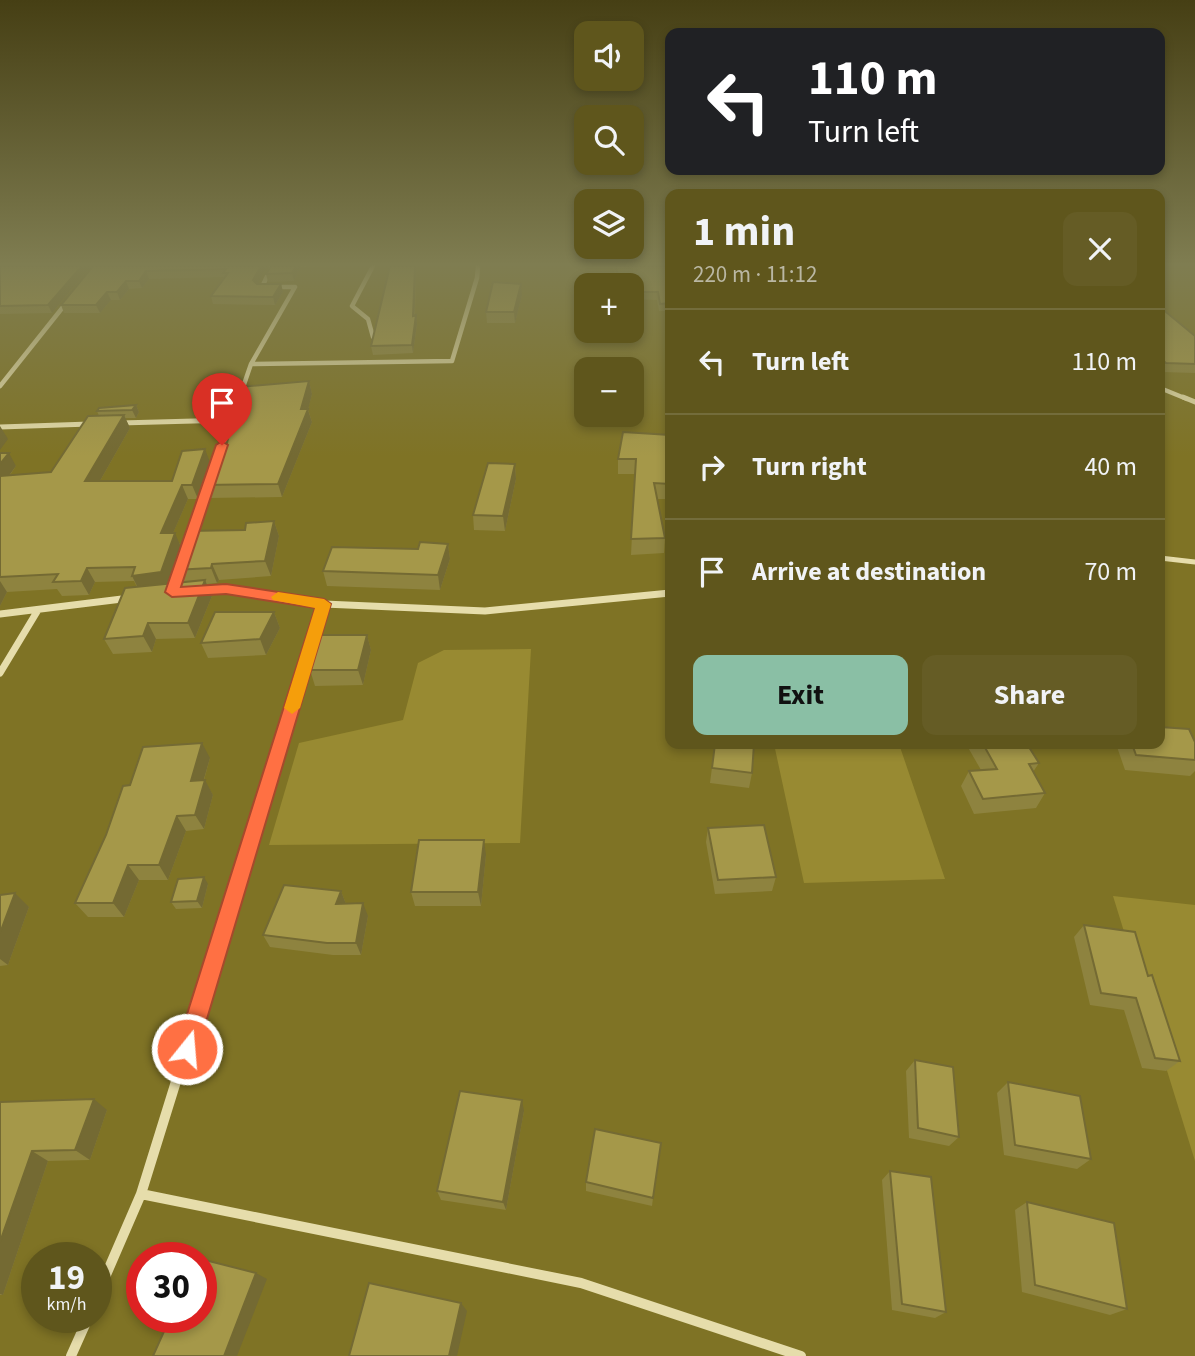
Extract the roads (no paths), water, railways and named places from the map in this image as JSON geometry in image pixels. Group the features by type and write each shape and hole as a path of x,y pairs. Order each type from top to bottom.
{"street":[{"path":"0,386 46,329"},
{"path":"217,460 251,365 271,329"},
{"path":"371,329 373,337"},
{"path":"251,365 452,361 462,329"},
{"path":"1165,390 1195,402"},
{"path":"109,424 231,420"},
{"path":"0,427 95,424"},
{"path":"190,539 213,473"},
{"path":"1165,559 1195,562"},
{"path":"186,591 226,589 324,604 485,611 665,593"},
{"path":"0,614 145,596"},
{"path":"112,1261 141,1194 324,604"},
{"path":"0,673 38,610"},
{"path":"141,1194 581,1283 801,1356"},
{"path":"71,1356 81,1333"}]}
